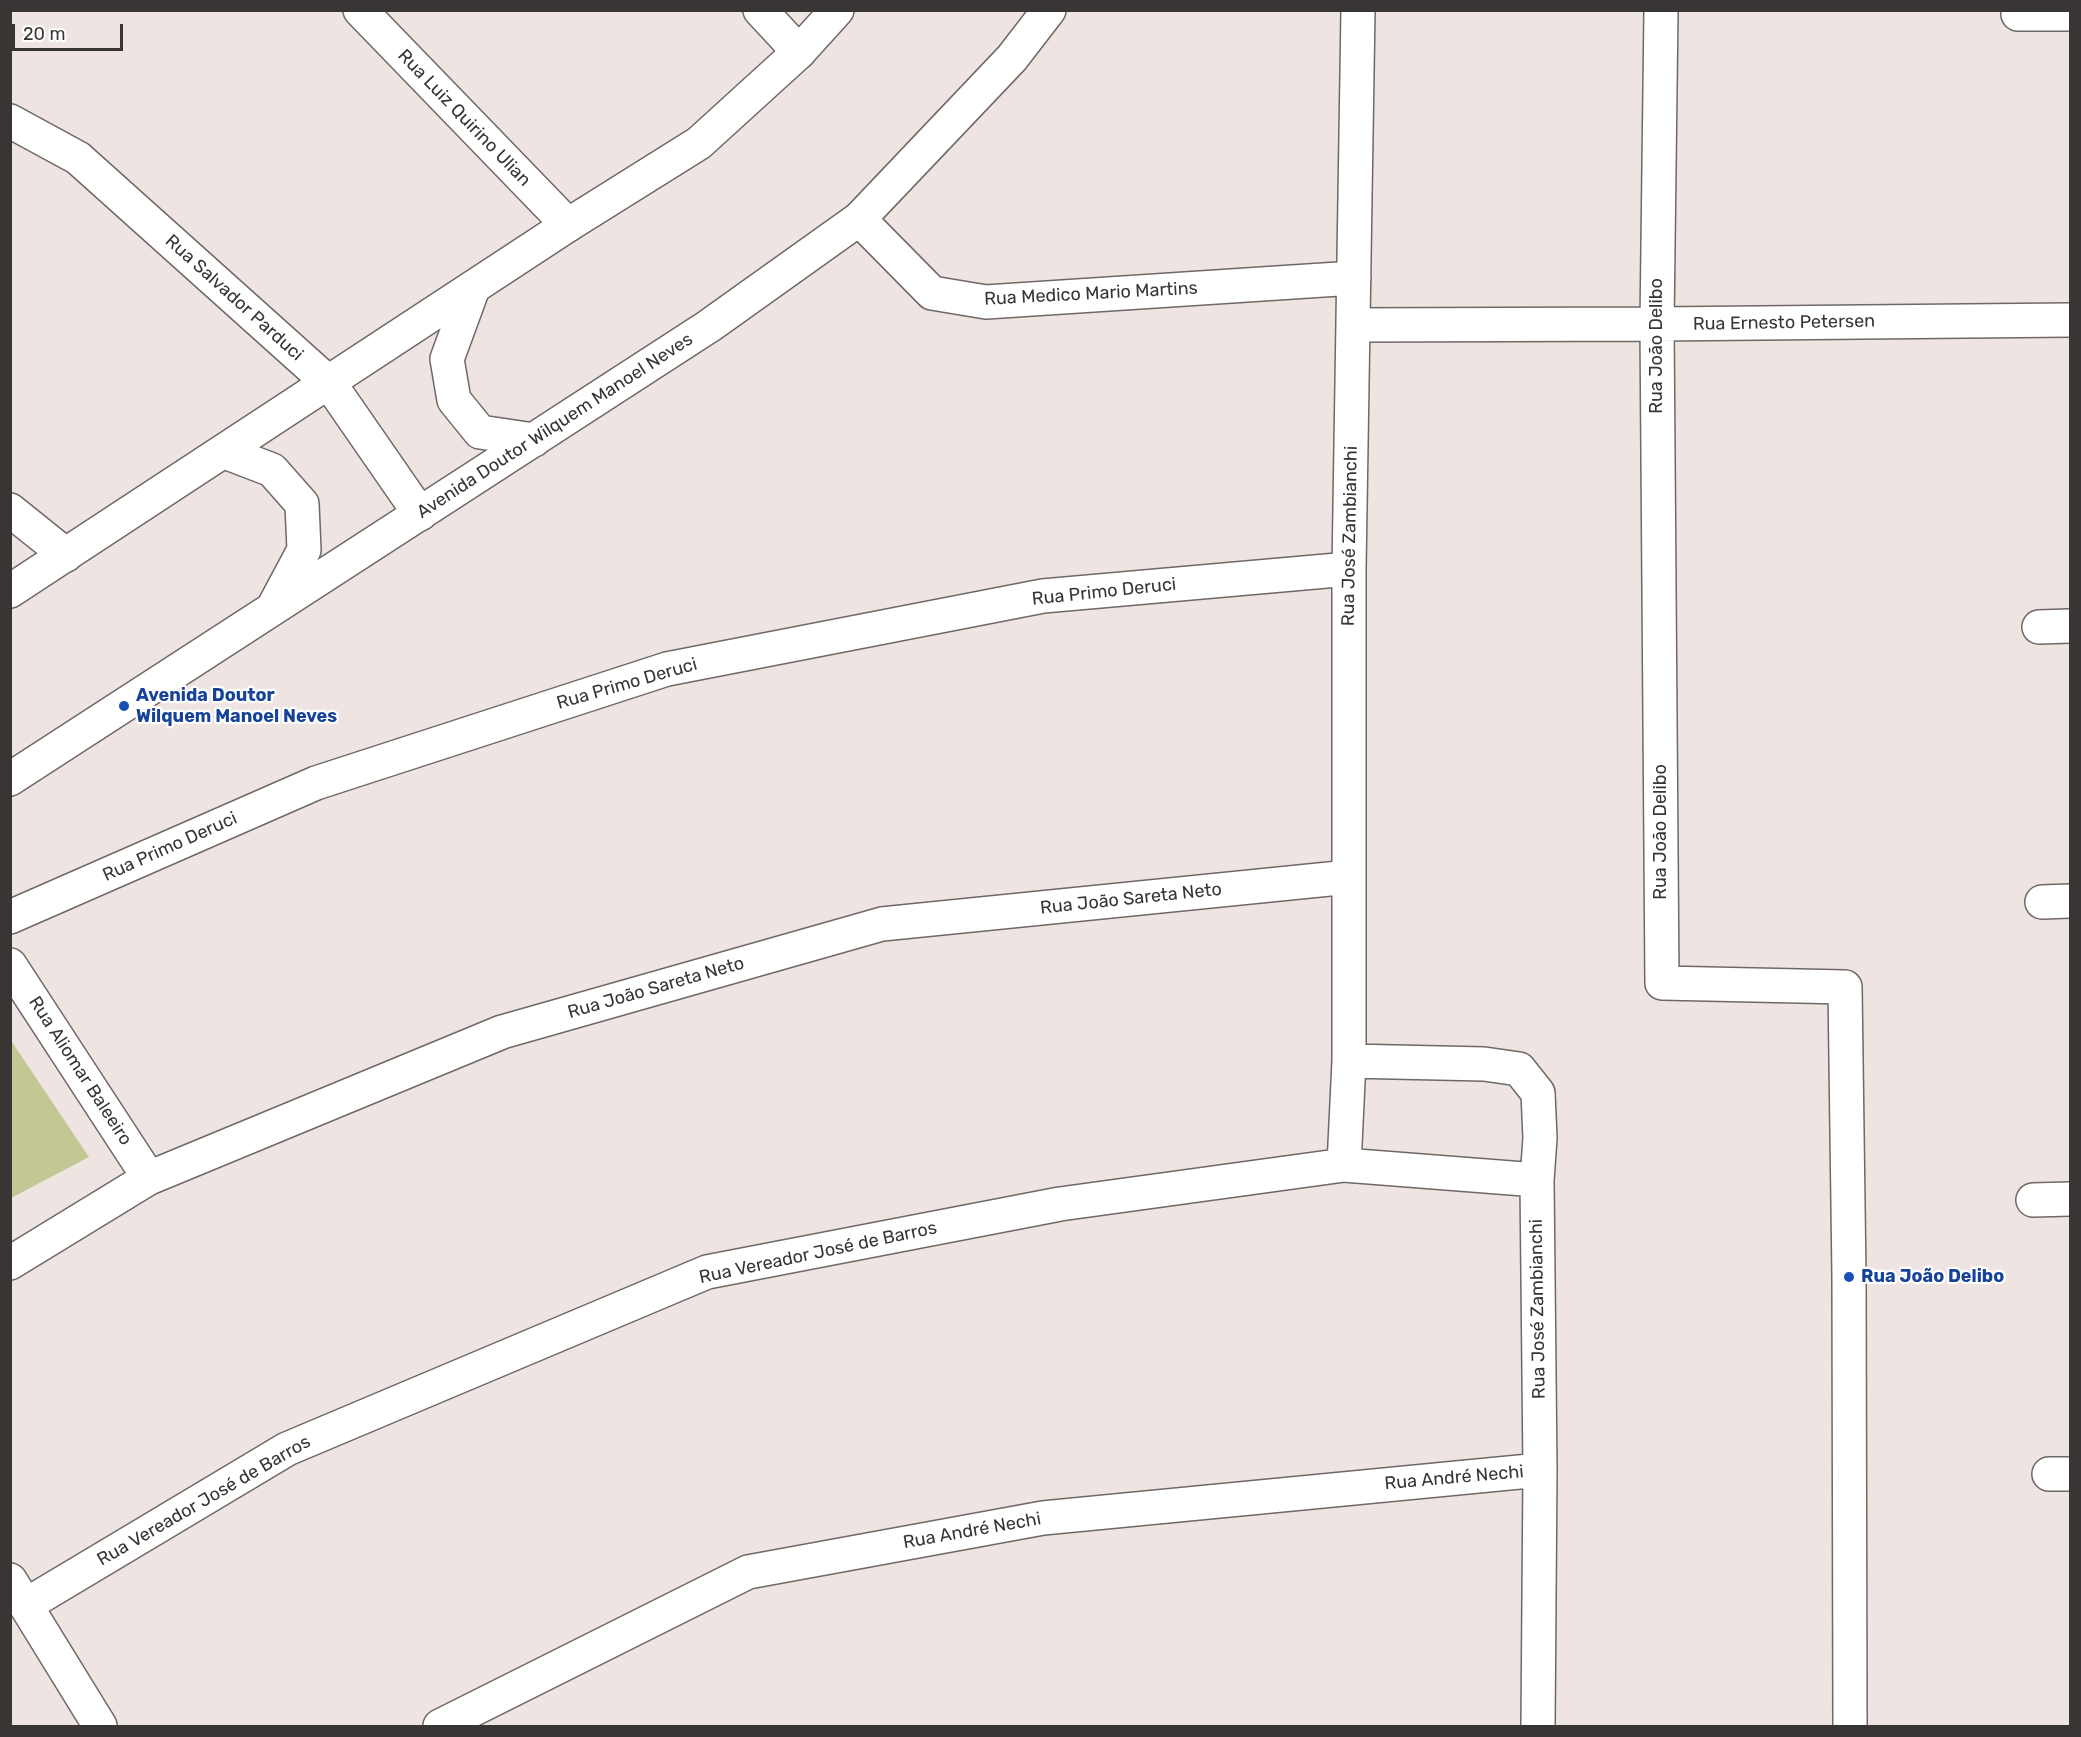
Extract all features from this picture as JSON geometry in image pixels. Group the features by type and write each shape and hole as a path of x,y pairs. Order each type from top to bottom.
{"street":[{"name":"Rua Luiz Quirino Ulian","path":"360,10 568,225"},
{"path":"760,10 799,52"},
{"path":"10,591 330,384 568,225 699,143 799,52 837,10"},
{"name":"Avenida Doutor Wilquem Manoel Neves","path":"10,779 709,326 859,219 1012,58 1049,10"},
{"name":"Rua José Zambianchi","path":"1344,1165 1349,1061 1349,569 1358,10"},
{"name":"Rua João Delibo","path":"1661,10 1657,324 1662,983 1845,987 1849,1277 1850,1726"},
{"path":"2018,14 2070,14"},
{"name":"Rua Salvador Parduci","path":"10,121 78,158 330,384 420,514"},
{"name":"Rua Medico Mario Martins","path":"859,219 932,293 986,302 1354,279"},
{"path":"473,288 447,359 454,400 480,432 534,440"},
{"name":"Rua Ernesto Petersen","path":"1353,325 2070,320"},
{"path":"225,452 272,470 302,504 304,550 272,609"},
{"path":"10,510 66,555"},
{"name":"Rua Primo Deruci","path":"10,917 316,783 667,669 1043,596 1349,569"},
{"name":"Rua João Sareta Neto","path":"10,1263 149,1178 502,1032 882,924 1349,877"},
{"name":"Rua Aliomar Baleeiro","path":"10,965 149,1178"},
{"name":"Rua José Zambianchi","path":"1349,1061 1484,1064 1519,1069 1538,1093 1540,1138 1537,1180 1540,1470 1538,1726"},
{"name":"Rua Vereador José de Barros","path":"18,1592 287,1449 707,1272 1060,1204 1344,1165 1537,1180"},
{"path":"2033,1200 2070,1199"},
{"name":"Rua André Nechi","path":"440,1726 748,1572 1043,1518 1540,1470"},
{"path":"18,1592 100,1726"}],"green space":[{"path":"10,1039 89,1157 11,1198 10,1198"}],"place":[{"name":"Avenida Doutor Wilquem Manoel Neves","path":"124,706"},
{"name":"Rua João Delibo","path":"1849,1277"}]}
